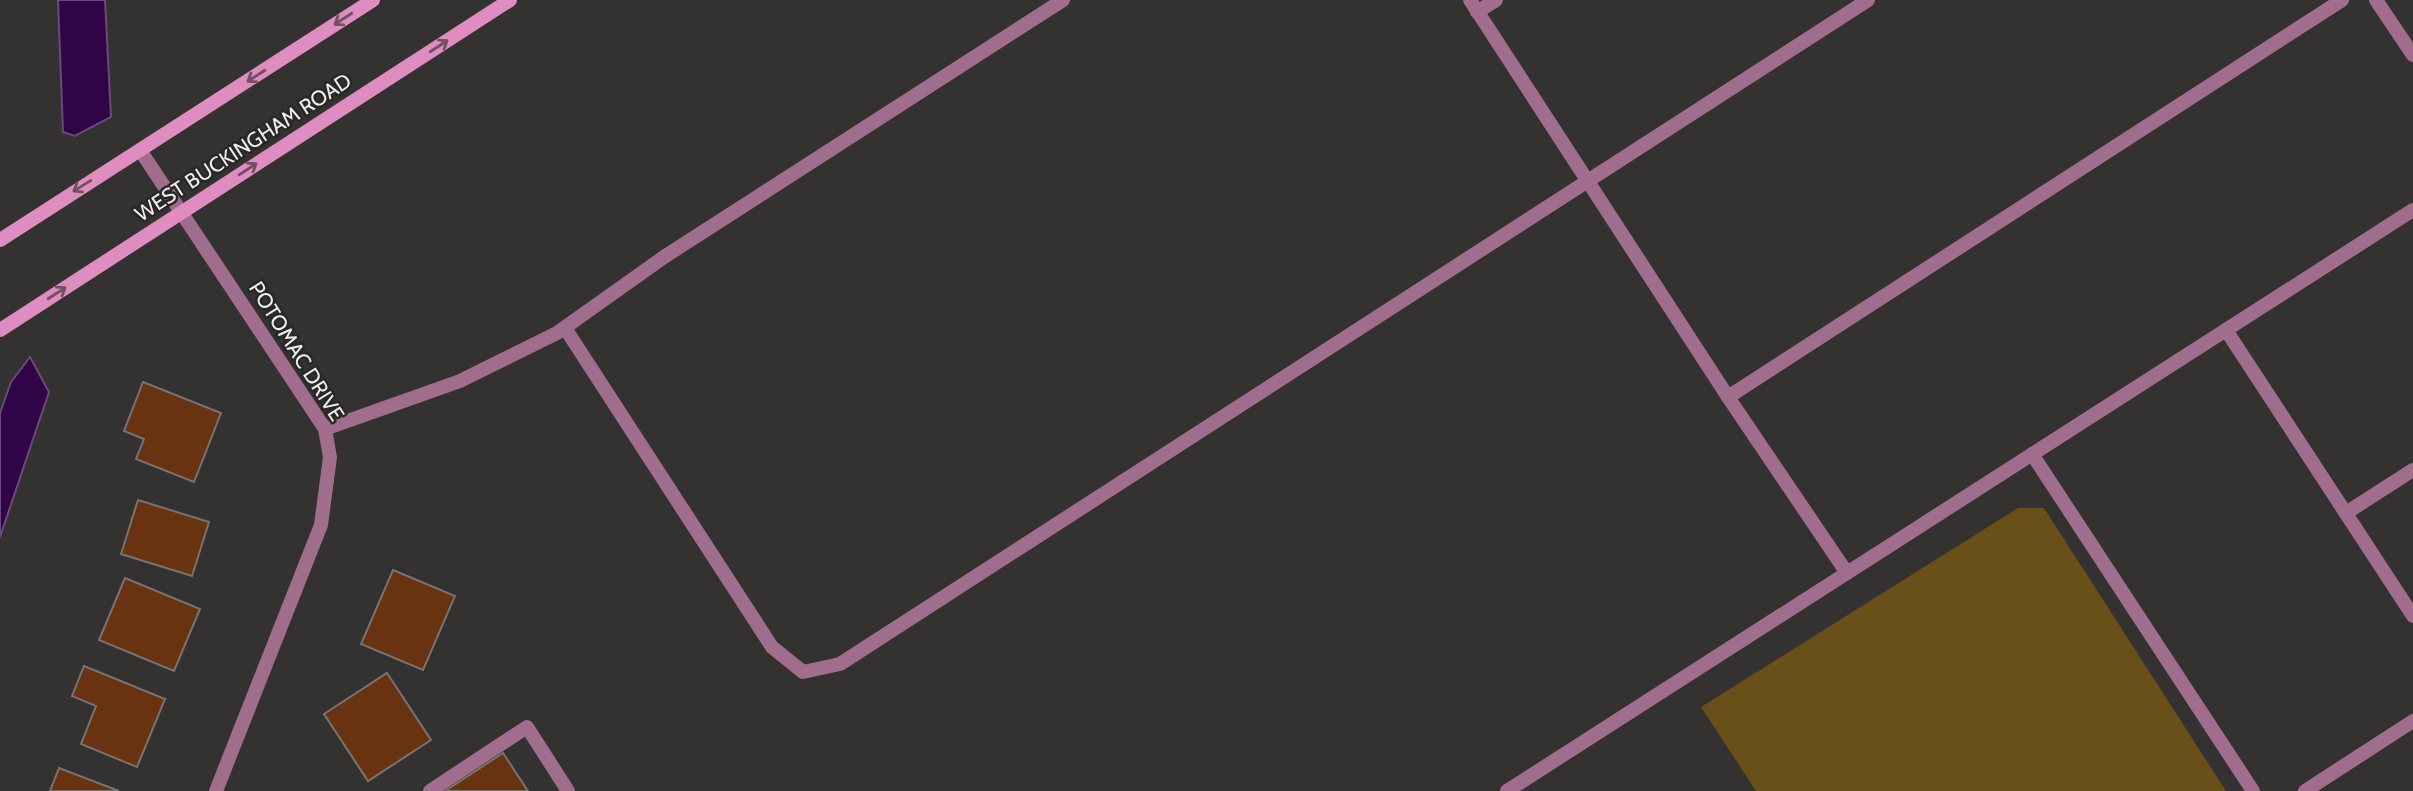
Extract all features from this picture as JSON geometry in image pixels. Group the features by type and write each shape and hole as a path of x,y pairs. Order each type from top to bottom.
{"main road":[{"path":"0,240 373,0"},
{"name":"WEST BUCKINGHAM ROAD","path":"0,330 510,0"}],"street":[{"path":"326,429 460,381 565,328 664,257 1063,0"},
{"path":"1496,0 1474,6 1728,397 1847,573"},
{"path":"565,328 772,647 803,672 840,664 1868,0"},
{"path":"1728,397 2342,0"},
{"path":"2376,0 2413,55"},
{"name":"POTOMAC DRIVE","path":"140,150 326,429 330,457 321,525 220,790"},
{"path":"1507,791 1530,785 1847,573 2413,210"},
{"path":"2226,330 2413,615"},
{"path":"2032,454 2253,791"},
{"path":"2346,513 2413,470"},
{"path":"2305,791 2413,721"},
{"path":"430,791 527,727 568,791"}],"shaded area":[{"path":"58,0 105,0 111,117 75,136 63,132"},
{"path":"30,357 49,392 0,537 0,413 11,382"},
{"path":"2018,508 2044,508 2226,791 1756,791 1701,707"}],"building":[{"path":"143,382 221,413 194,482 136,459 144,439 124,431"},
{"path":"138,500 209,522 192,576 121,554"},
{"path":"393,570 455,596 423,670 361,644"},
{"path":"125,578 200,609 174,671 99,640"},
{"path":"84,666 165,699 137,767 81,744 96,706 72,696"},
{"path":"387,673 431,740 368,781 324,714"},
{"path":"503,753 528,791 445,791"},
{"path":"59,768 119,791 50,791"}]}
